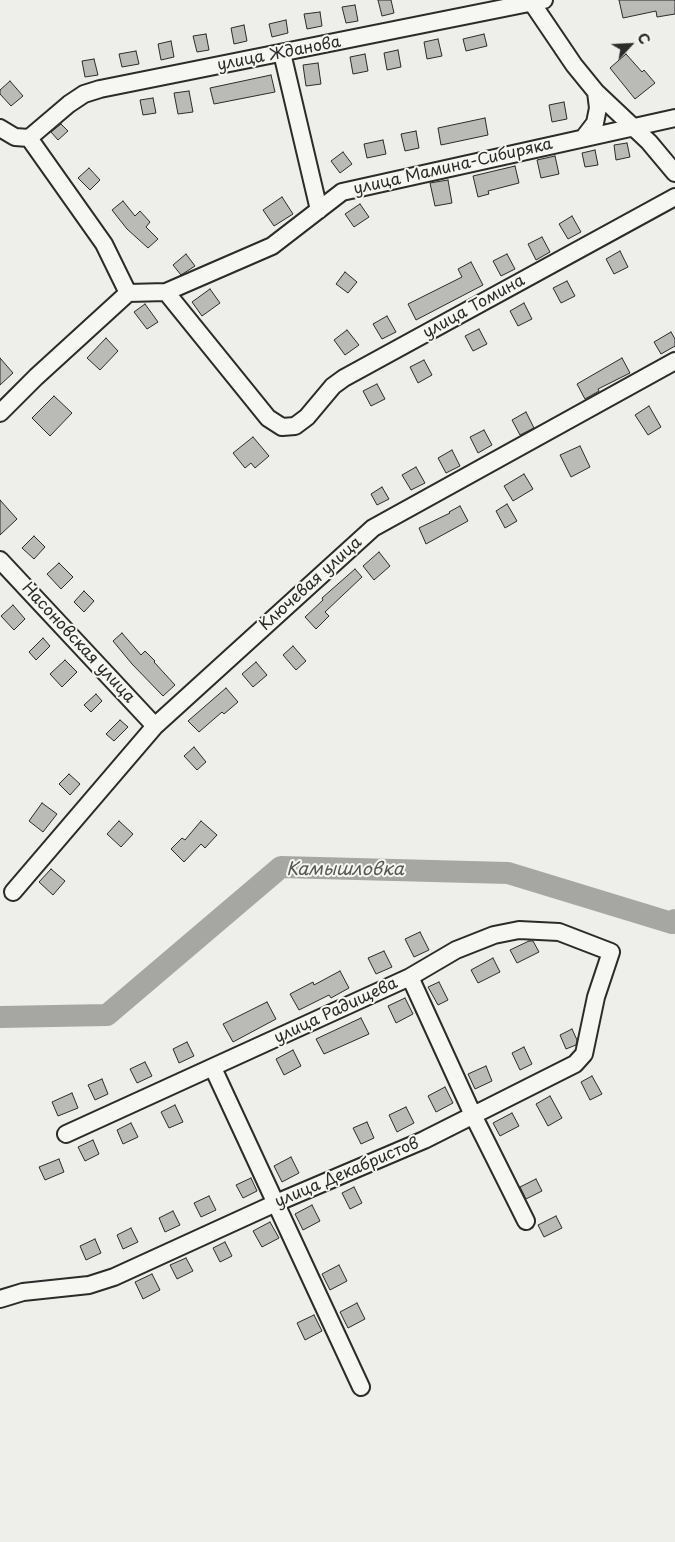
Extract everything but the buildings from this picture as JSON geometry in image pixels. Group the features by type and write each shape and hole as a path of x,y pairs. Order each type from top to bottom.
{"street":[{"name":"улица Жданова","path":"29,138 68,104 84,94 100,89 535,1"},
{"path":"535,1 574,64 596,92 649,142 675,173"},
{"path":"282,53 319,210"},
{"path":"586,136 595,123 598,108 596,92"},
{"name":"улица Мамина-Сибиряка","path":"166,292 272,246 342,192 586,136 675,118"},
{"path":"0,128 15,137 29,138 104,244 128,292"},
{"name":"улица Томина","path":"166,292 268,418 282,427 295,426 306,417 333,386 344,378 675,197"},
{"path":"0,413 128,292 166,292"},
{"name":"Ключевая улица","path":"13,892 156,726 372,528 675,361"},
{"name":"Насоновская улица","path":"0,560 156,726"},
{"name":"улица Радищева","path":"66,1134 410,977 456,950 494,935 519,930 559,932 611,952"},
{"name":"улица Декабристов","path":"0,1298 23,1292 89,1285 114,1277 276,1203 424,1140 575,1064 584,1054 596,997 611,952"},
{"path":"410,977 473,1116 526,1221"},
{"path":"213,1068 361,1387"}],"waterway":[{"name":"Камышловка","path":"0,1017 107,1015 281,867 508,873 672,923 675,920"}]}
